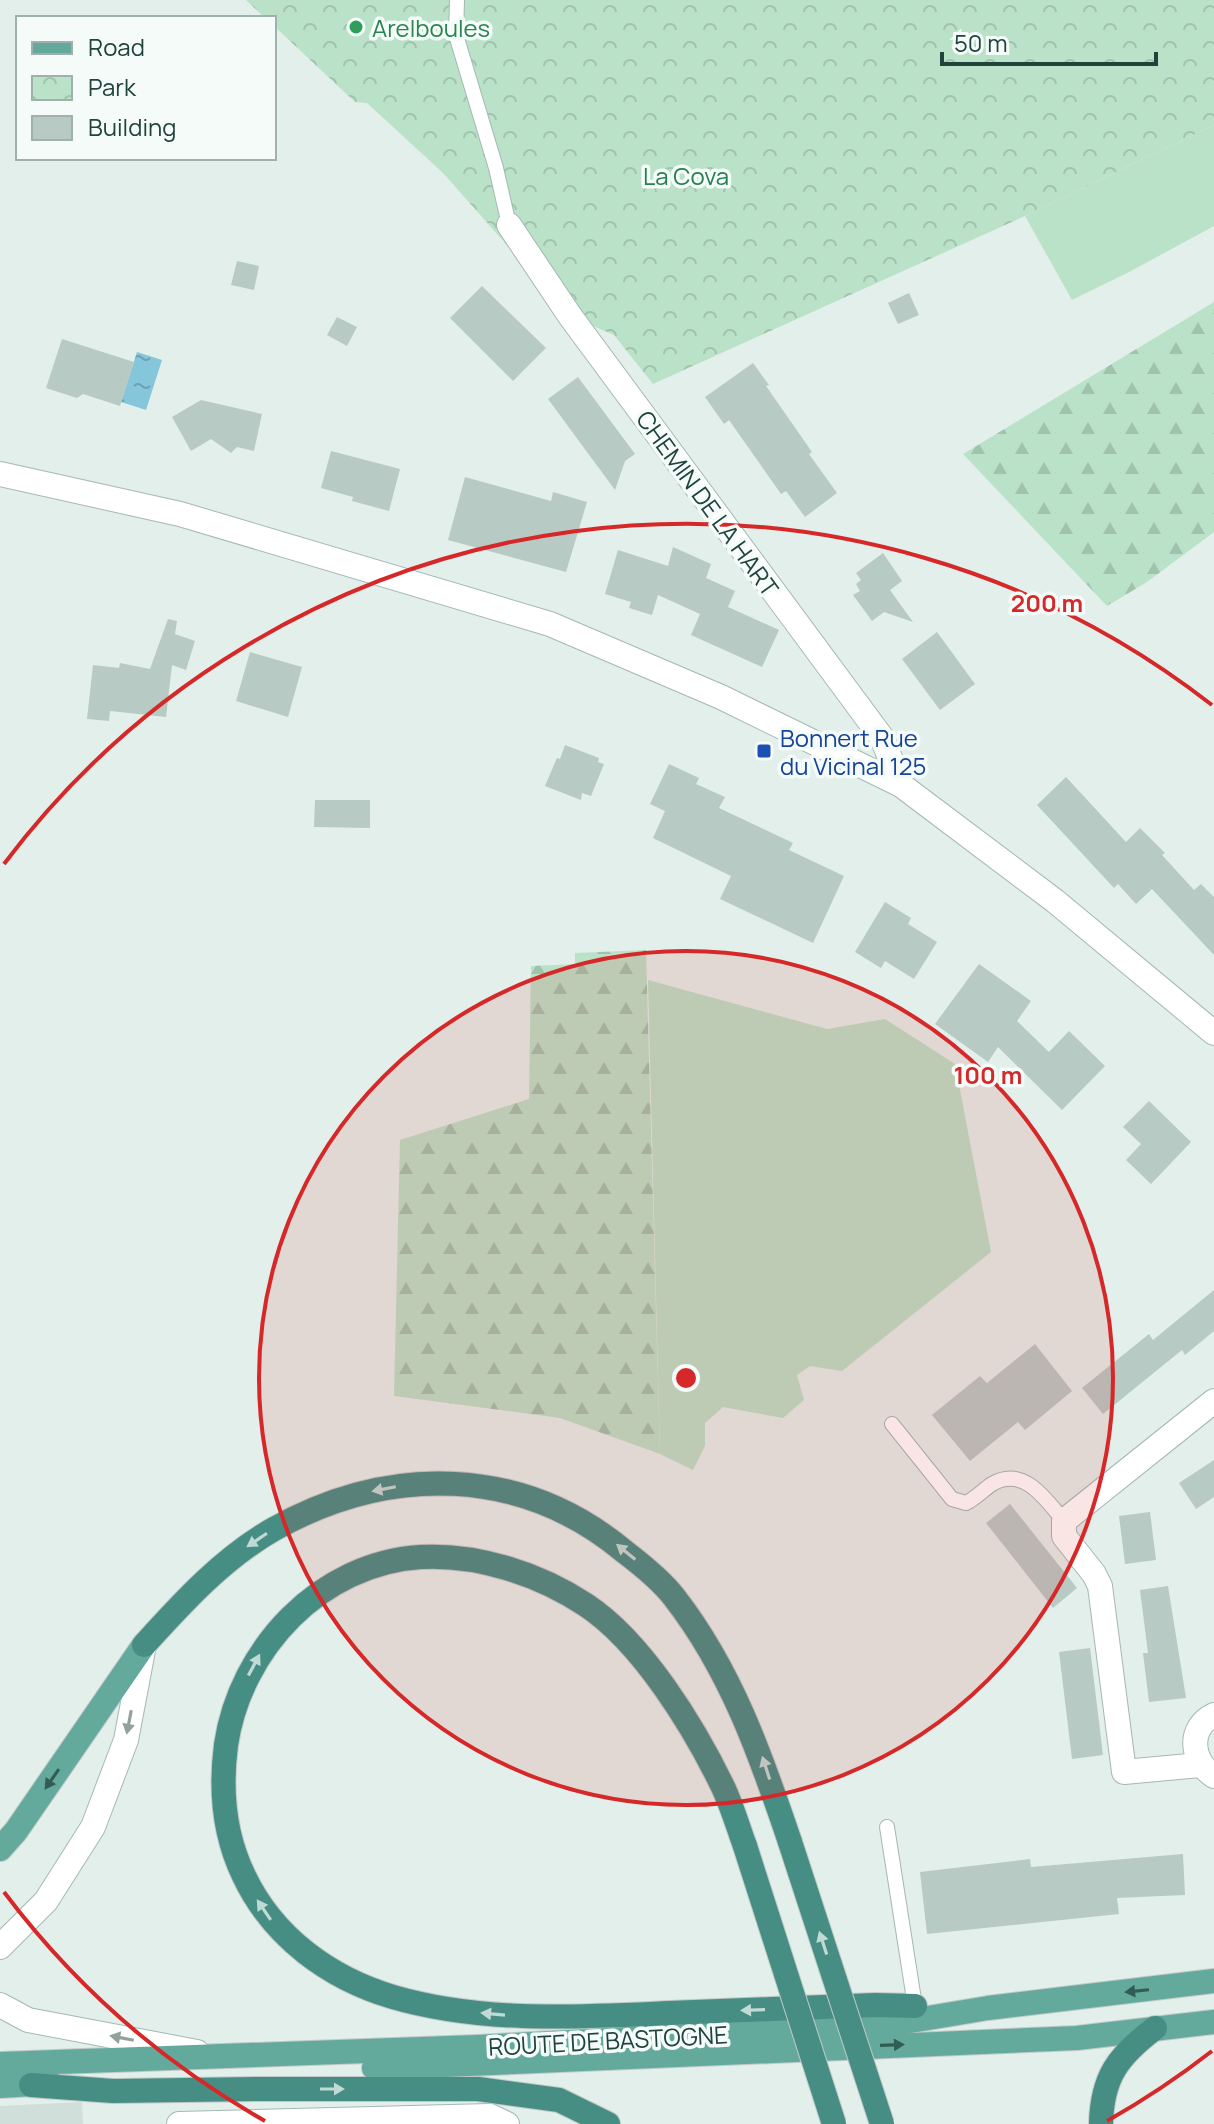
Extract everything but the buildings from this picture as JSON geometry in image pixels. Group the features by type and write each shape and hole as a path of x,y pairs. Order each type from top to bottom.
{"highway":[{"path":"144,1645 182,1602 227,1561 274,1529 326,1505 380,1488 452,1483 495,1488 536,1499 574,1515 610,1539 673,1595 736,1697 761,1754 882,2124"},
{"path":"834,2124 745,1846 725,1790 694,1732 652,1672 624,1639 588,1606 548,1584 510,1569 462,1559 420,1557 349,1575 317,1595 283,1623 254,1661 231,1716 223,1771 224,1815 233,1853 267,1917 290,1941 353,1981 393,1997 445,2008 509,2015 593,2016 859,2006 915,2006"},
{"path":"1101,2124 1101,2107 1111,2070 1137,2041 1155,2028"},
{"path":"31,2085 113,2091 478,2089 559,2100 608,2124"}],"main road":[{"path":"0,1849 16,1831 144,1645"},
{"name":"ROUTE DE BASTOGNE","path":"0,2064 226,2057 880,2026 988,2008 1214,1981"},
{"path":"915,2006 988,2008"},
{"name":"ROUTE DE BASTOGNE","path":"0,2086 114,2076 1077,2038 1214,2022"}],"street":[{"name":"CHEMIN DE LA HART","path":"509,225 570,316 882,738 901,785"},
{"path":"0,474 180,514 550,624 721,697 901,785 1055,901 1214,1033"},
{"path":"1214,1401 1064,1521 1064,1536 1100,1586 1124,1772 1207,1770 1194,1748 1197,1732 1208,1717 1214,1715"},
{"path":"0,1947 46,1901 93,1827 126,1740 144,1645"},
{"path":"0,2005 28,2020 226,2057"},
{"path":"179,2124 490,2116 507,2124"}],"lane":[{"path":"457,0 456,35 496,168 509,225"},
{"path":"892,1424 952,1499 966,1503 977,1498 992,1484 1005,1479 1022,1480 1037,1490 1064,1521"},
{"path":"887,1827 915,2006"}],"shaded area":[{"path":"82,2102 83,2124 0,2124 0,2106"}],"green space":[{"name":"La Cova","path":"246,0 1214,0 1214,125 1025,216 653,384 614,335 570,316 443,173 367,103 355,102 276,28 276,16 263,16"},
{"path":"1214,125 1214,226 1072,300 1025,216"},
{"path":"1214,302 1214,532 1147,582 1107,606 963,454"},
{"path":"646,950 660,1454 560,1418 394,1396 400,1140 529,1099 531,966 575,964 575,953"},
{"path":"648,980 827,1029 885,1019 955,1064 991,1252 842,1371 810,1366 797,1375 804,1400 783,1418 723,1407 705,1423 705,1446 693,1470 660,1454"}],"water":[{"path":"137,352 162,360 146,410 121,402"}],"place":[{"name":"Arelboules","path":"356,27"},
{"name":"Bonnert Rue du Vicinal 125","path":"764,751"}]}
